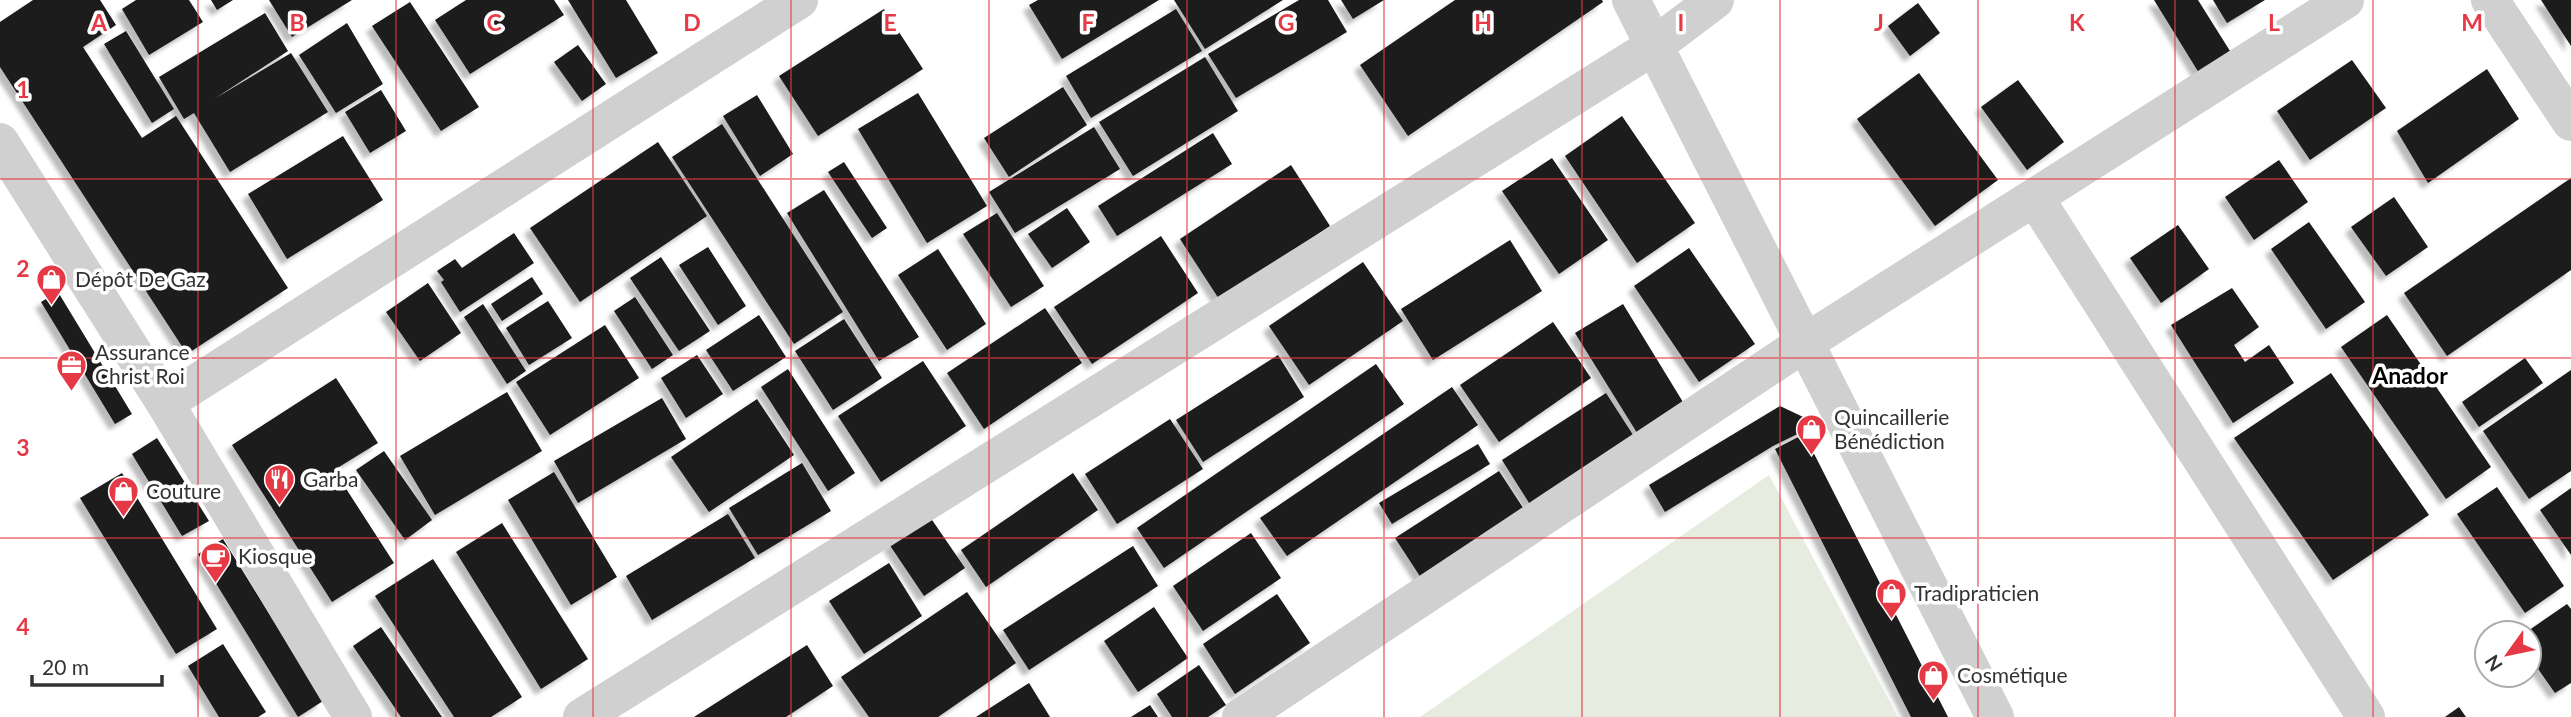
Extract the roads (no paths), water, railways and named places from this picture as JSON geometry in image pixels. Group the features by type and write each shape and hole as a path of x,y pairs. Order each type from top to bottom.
{"street":[{"path":"165,403 799,0"},
{"path":"1631,0 1803,344 1996,717"},
{"path":"582,717 1654,46 1715,0"},
{"path":"1241,717 1803,344 2345,0"},
{"path":"2490,0 2571,122"},
{"path":"0,142 165,403 353,717"},
{"path":"2035,198 2250,530 2319,648 2366,717"}],"place":[{"name":"Dépôt De Gaz","path":"52,307"},
{"name":"Assurance Christ Roi","path":"72,392"},
{"name":"Quincaillerie Bénédiction","path":"1811,457"},
{"name":"Garba","path":"280,507"},
{"name":"Couture","path":"123,519"},
{"name":"Kiosque","path":"215,584"},
{"name":"Tradipraticien","path":"1891,621"},
{"name":"Cosmétique","path":"1934,703"}],"district":[{"name":"Anador","path":"2410,376"}]}
